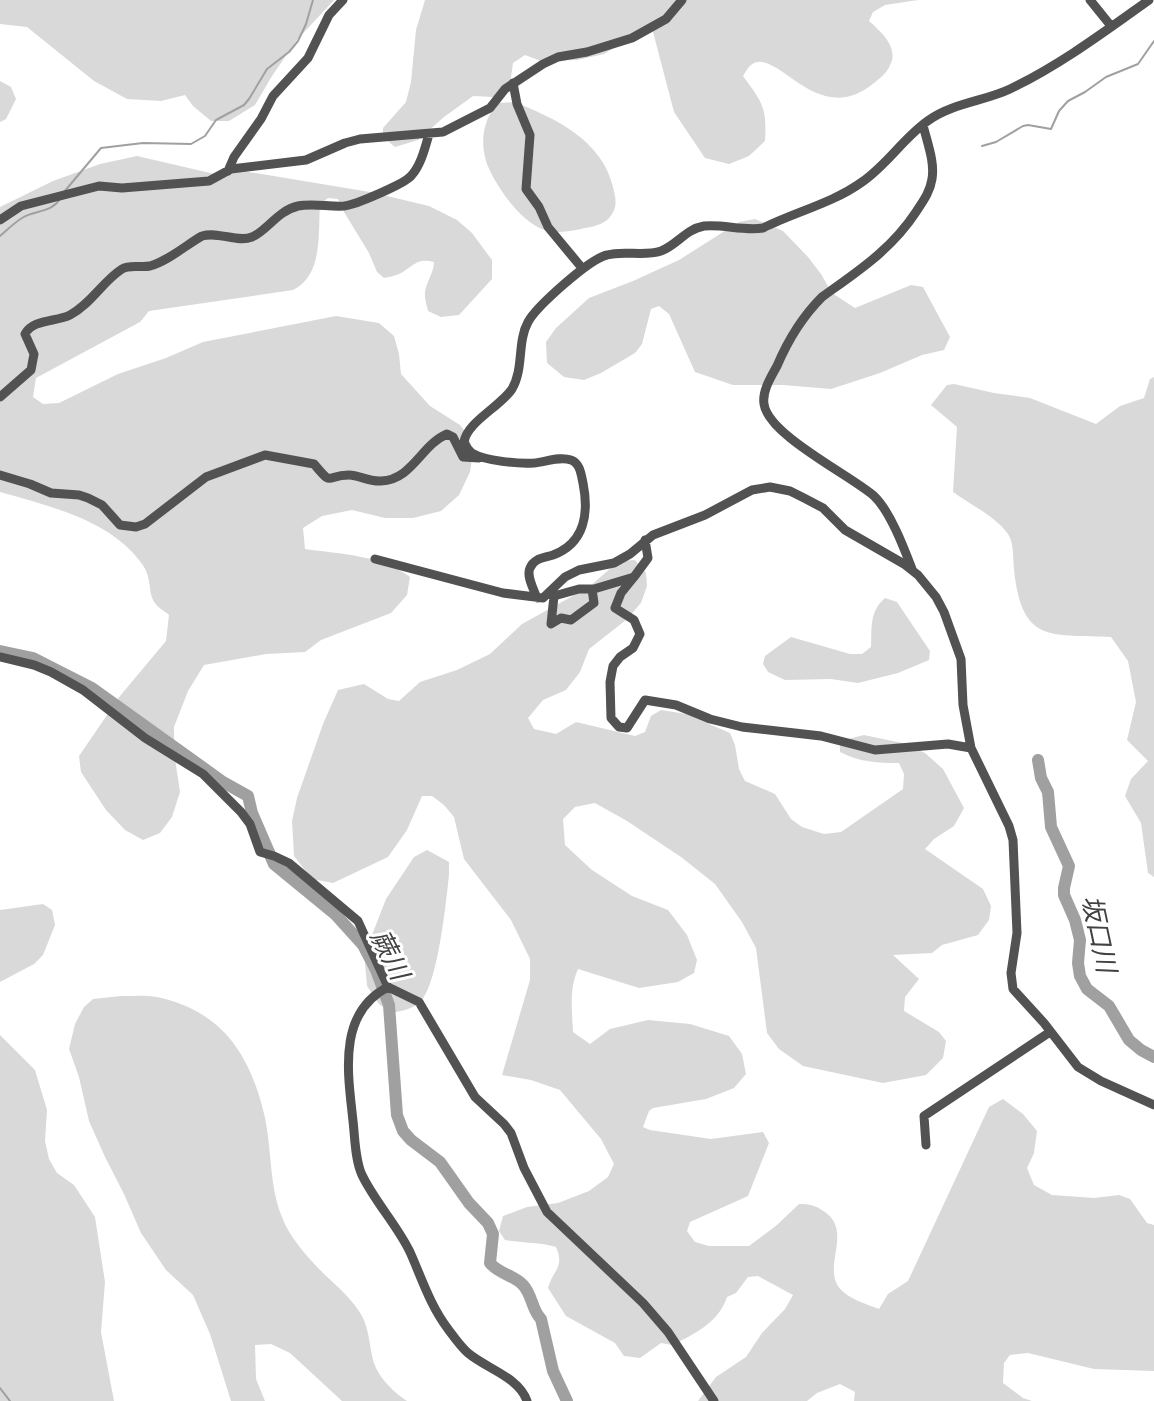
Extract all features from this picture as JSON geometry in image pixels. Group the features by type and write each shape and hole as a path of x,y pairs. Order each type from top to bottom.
{"street":[{"path":"228,171 234,157 261,119 273,96 308,58 328,15 343,0"},
{"path":"0,220 21,206 99,186 122,188 209,181 228,171 244,167 306,160 360,139 443,132 490,108 505,89 543,64 558,57 587,52 632,38 666,19 682,0"},
{"path":"1090,0 1111,26"},
{"path":"485,458 467,449 464,442 465,436 513,387 525,331 532,316 582,268 606,255 638,255 664,250 689,231 701,226 762,228 833,198 861,183 879,169 910,135 930,119 1009,89 1042,73 1149,0"},
{"path":"513,83 517,104 530,135 526,189 539,207 548,227 582,268"},
{"path":"913,571 900,539 876,498 786,435 770,419 764,404 765,389 788,341 813,306 888,247 906,227 928,195 932,178 932,163 923,125"},
{"path":"0,398 31,370 34,354 25,334 31,326 70,315 126,266 148,266 159,262 208,234 217,233 240,238 252,237 272,220 297,207 346,206 370,197 410,178 421,159 429,134"},
{"path":"0,475 30,484 51,494 79,495 88,498 102,505 120,525 136,527 155,518 206,477 265,454 314,464 325,477 331,479 349,475 368,481 392,480 402,475 434,442 447,434 453,437 463,457 519,463 573,460 580,470 585,523 576,539 554,554 534,562 530,568 529,573 537,598"},
{"path":"592,589 594,603 592,607 571,620 561,618 551,624 551,595 565,577 579,570 614,563 630,554 653,535 705,515 752,490 771,487 789,491 815,504 845,530 913,571 936,597 955,641 961,659 963,705 971,748 1009,826 1013,840 1017,933 1011,973 1013,989 1074,1062 1086,1073 1154,1105"},
{"path":"645,540 648,558 621,593 615,608 634,620 640,634 633,648 620,657 613,666 610,682 611,718 619,726 627,728 645,700 676,705 710,719 742,727 821,736 875,750 948,744 971,748"},
{"path":"375,559 503,593 537,598 579,589 592,589 634,577"},
{"path":"0,657 34,665 83,690 145,738 203,774 241,812 260,852 289,863 358,921 388,987 419,1002 475,1097 511,1133 524,1167 547,1212 643,1303 668,1332 714,1401"},
{"path":"388,987 367,1001 357,1018 349,1046 353,1119 361,1174 410,1251 427,1295 443,1323 467,1353 489,1369 516,1383 527,1401"},
{"path":"926,1145 924,1116 1050,1032"}],"shaded area":[{"path":"0,0 334,0 296,41 255,105 229,121 211,121 193,106 185,95 161,101 127,99 94,81 27,27 0,24"},
{"path":"425,0 918,0 885,5 873,12 869,21 883,34 890,45 893,57 885,73 877,81 850,96 832,97 815,92 772,66 761,62 751,65 743,76 762,106 765,141 749,156 729,164 705,158 674,112 652,28 604,54 577,60 541,61 525,55 513,63 510,84 493,97 473,96 418,140 395,147 383,137 383,128 406,102 411,82 416,30"},
{"path":"0,81 11,87 16,99 6,119 0,122"},
{"path":"514,102 545,115 575,133 599,156 607,171 615,197 614,211 607,220 575,230 560,232 545,230 528,221 506,197 486,162 483,145 485,127 492,110 498,103"},
{"path":"137,156 219,175 243,171 370,192 429,206 457,220 472,233 492,260 492,279 459,315 441,317 428,311 425,298 434,262 419,262 399,274 384,278 377,272 369,253 338,199 328,198 320,204 317,253 310,275 293,290 149,311 140,322 36,378 33,397 43,404 59,403 118,374 166,358 203,342 336,316 379,323 394,336 401,374 430,406 460,425 468,435 473,452 470,472 459,495 441,511 413,518 385,518 352,510 322,516 303,528 305,549 373,560 410,577 407,595 391,613 321,640 305,652 266,654 204,665 188,691 174,727 174,752 180,792 172,817 160,833 143,840 125,830 106,810 81,772 79,756 120,696 166,641 169,615 153,599 148,575 142,564 114,536 58,509 0,492 0,207 53,181 100,164"},
{"path":"755,219 783,231 808,257 832,293 855,308 911,285 923,287 950,337 944,350 922,355 880,373 831,389 783,385 733,385 695,372 669,314 659,306 651,309 642,344 635,353 601,373 584,380 564,377 547,363 546,342 556,328 589,298 679,260 739,222"},
{"path":"1154,377 1154,877 1148,873 1141,823 1125,796 1131,779 1148,761 1127,740 1136,702 1128,661 1111,637 1056,634 1032,623 1024,611 1018,594 1010,537 990,516 953,492 957,427 931,405 947,385 954,384 1030,398 1096,424 1120,406 1144,398 1150,379"},
{"path":"635,560 646,573 647,586 641,603 626,620 589,649 580,672 566,690 543,700 528,718 534,729 556,734 576,722 635,736 645,732 651,716 661,710 686,714 730,733 735,745 739,769 745,781 775,794 791,819 802,827 824,834 841,832 903,789 904,774 899,763 854,758 840,752 840,741 864,735 902,743 925,753 943,769 964,808 954,826 934,839 925,849 983,889 991,906 989,920 978,935 942,945 932,953 893,955 919,979 905,997 904,1011 939,1032 946,1041 943,1058 926,1075 883,1083 803,1066 779,1049 767,1033 756,948 742,922 715,884 681,857 595,803 575,807 563,819 565,845 592,870 632,896 668,910 687,935 697,960 694,973 678,982 639,988 578,969 572,992 573,1032 590,1044 610,1029 648,1020 690,1024 729,1036 742,1054 746,1074 734,1088 706,1099 653,1108 649,1111 643,1127 711,1139 763,1132 769,1143 748,1196 690,1222 687,1231 695,1242 709,1246 749,1246 777,1225 799,1204 815,1206 833,1220 836,1228 834,1268 838,1286 851,1297 879,1309 888,1294 908,1281 989,1107 1003,1099 1023,1114 1037,1131 1034,1153 1027,1168 1034,1185 1052,1195 1094,1198 1119,1195 1130,1199 1147,1223 1154,1225 1154,1371 1094,1369 1028,1353 1010,1355 1004,1363 1003,1383 1023,1398 1032,1401 854,1401 855,1392 840,1384 817,1393 807,1401 698,1401 716,1377 746,1357 762,1333 785,1309 793,1295 758,1276 748,1277 736,1293 727,1297 718,1314 697,1332 672,1345 661,1343 640,1358 624,1356 615,1343 566,1316 548,1288 559,1264 556,1247 505,1240 499,1231 503,1216 527,1207 558,1203 589,1191 608,1177 614,1164 601,1139 560,1090 531,1080 502,1075 530,980 530,959 511,920 464,859 454,817 432,796 422,796 407,830 388,857 333,883 312,879 294,856 292,821 297,798 323,724 338,690 364,684 388,699 399,701 420,682 457,670 490,654 522,624 589,587 619,561"},
{"path":"885,598 897,602 930,651 929,660 898,673 858,683 831,679 785,680 768,672 763,664 765,656 791,637 850,654 862,654 871,647 874,615"},
{"path":"427,850 449,862 446,904 437,960 427,992 421,1001 411,1008 391,1013 379,1004 367,986 365,963 372,935 386,899 414,857"},
{"path":"43,904 52,910 55,925 43,955 34,964 0,982 0,910"},
{"path":"153,996 180,1004 200,1013 230,1039 252,1075 259,1096 267,1130 275,1193 285,1225 307,1255 358,1310 367,1329 376,1368 390,1387 407,1401 342,1401 290,1353 271,1344 255,1345 256,1379 265,1401 231,1401 210,1334 193,1295 166,1270 141,1233 105,1157 89,1121 79,1077 69,1049 75,1024 84,1007 93,999"},
{"path":"0,1035 35,1070 47,1110 45,1141 49,1159 57,1173 74,1185 95,1217 105,1282 101,1332 114,1401 0,1401"}],"waterway":[{"path":"64,192 101,148 143,143 191,144 205,136 216,120 244,105 267,69 289,52 298,41 313,0"},
{"path":"982,146 996,142 1023,126 1051,129 1059,111 1068,101 1106,77 1138,64 1154,41"},
{"path":"0,236 22,218 52,207 60,199"},
{"name":"蕨川","path":"0,651 33,658 92,688 223,782 248,796 252,813 274,864 335,914 363,945 376,970 389,1005 397,1115 403,1131 440,1162 469,1203 488,1223 493,1234 490,1263 526,1289 541,1319 553,1371 567,1401"},
{"name":"坂口川","path":"1038,760 1041,778 1048,792 1051,827 1069,866 1064,895 1075,920 1080,940 1078,963 1080,976 1087,989 1109,1006 1129,1040 1154,1057"},
{"path":"0,1388 10,1401"}]}
